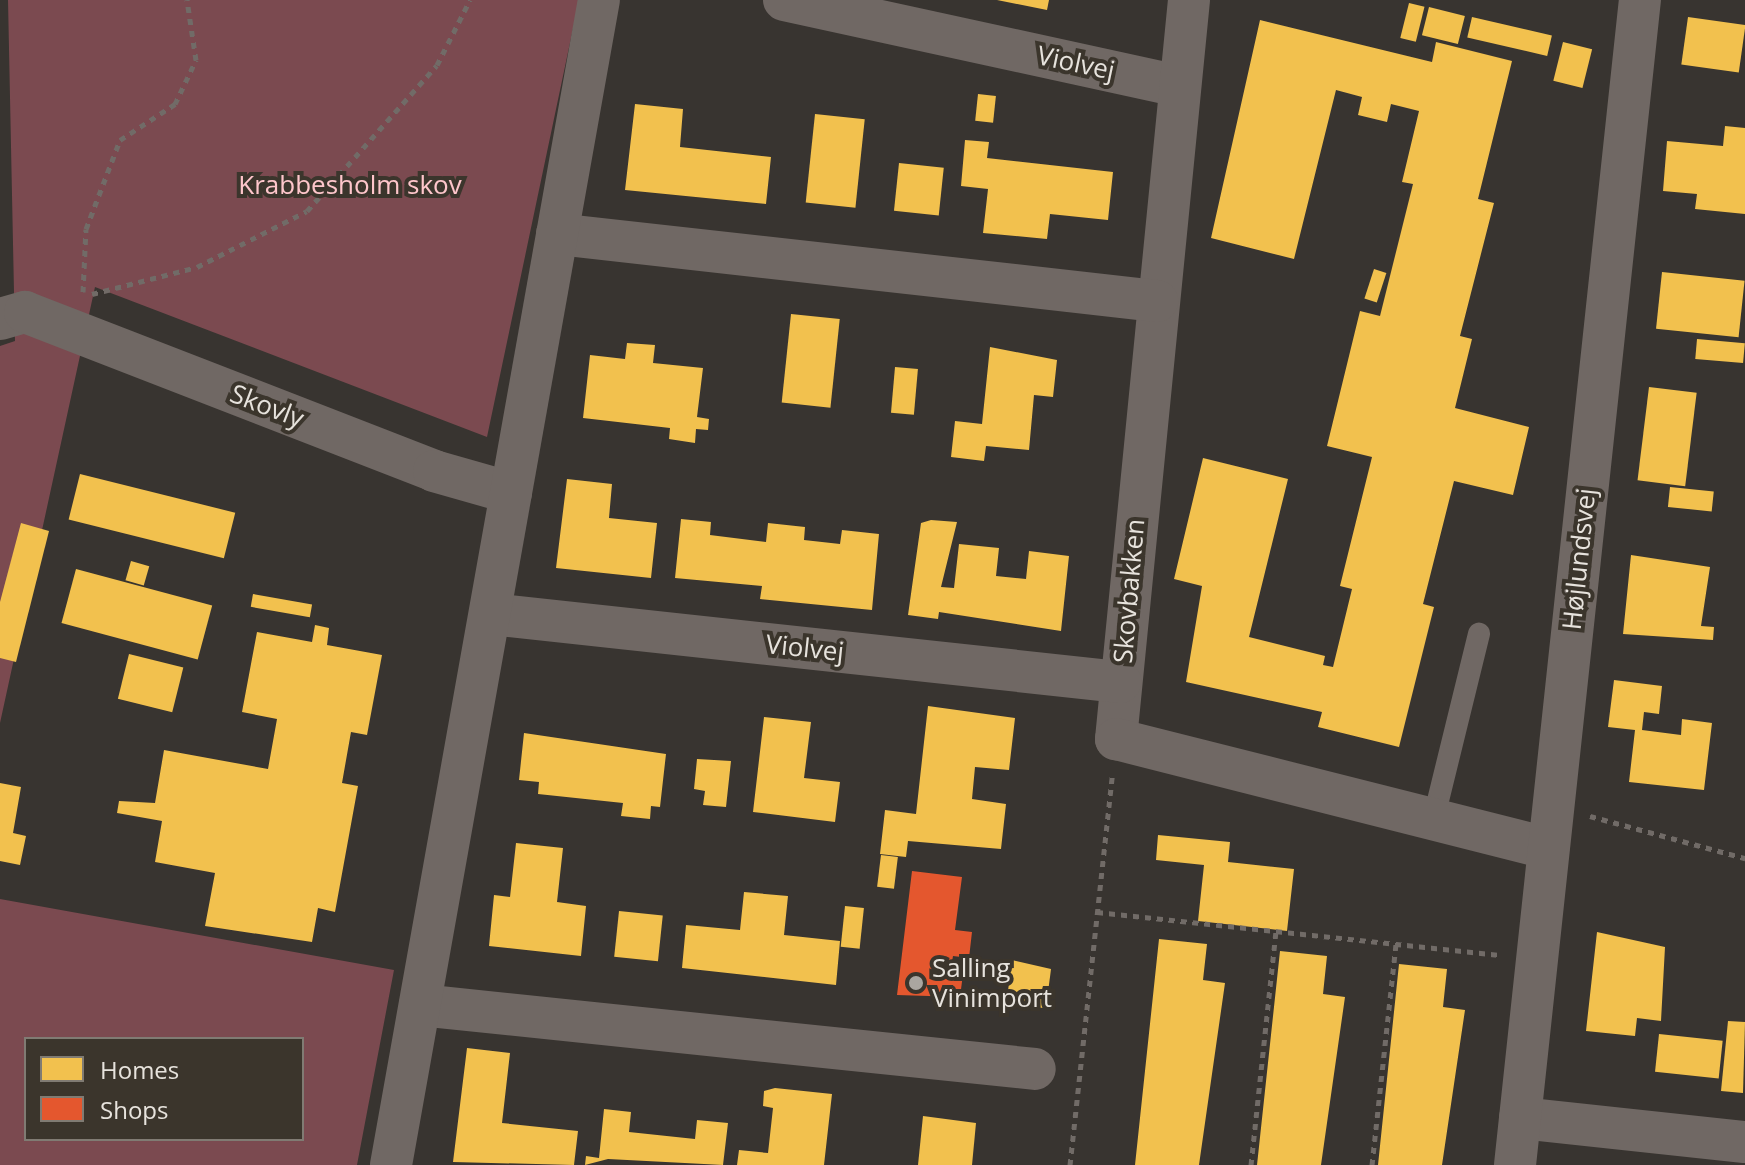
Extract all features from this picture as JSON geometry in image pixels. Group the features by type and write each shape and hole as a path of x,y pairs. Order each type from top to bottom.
{"street":[{"path":"391,1165 599,0"},
{"name":"Violvej","path":"784,0 1180,86"},
{"name":"Skovbakken","path":"1116,739 1189,0"},
{"name":"Højlundsvej","path":"1515,1165 1640,0"},
{"path":"557,234 1157,301"},
{"name":"Skovly","path":"12,316 434,471 511,493"},
{"name":"Violvej","path":"490,614 1120,682"},
{"path":"1116,739 1548,848"},
{"path":"420,1005 1035,1069"},
{"path":"1520,1118 1745,1142"}],"lane":[{"path":"1433,821 1479,634"}],"path":[{"path":"82,297 86,229 120,140 175,104 196,60 187,0"},
{"path":"12,316 197,267 307,211 437,65 470,0"},
{"path":"1070,1165 1116,739"},
{"path":"1554,806 1745,858"},
{"path":"1097,912 1537,959"},
{"path":"1251,1165 1276,931"},
{"path":"1372,1165 1396,944"}],"green space":[{"name":"Krabbesholm skov","path":"8,0 579,0 487,437 95,287 0,723 0,346 15,341"},
{"path":"0,899 394,970 357,1165 0,1165"}],"building: Homes":[{"path":"997,0 1049,0 1047,10"},
{"path":"1409,3 1425,7 1416,42 1400,38"},
{"path":"1429,7 1465,16 1458,44 1422,35"},
{"path":"1472,17 1552,35 1547,56 1467,37"},
{"path":"1688,17 1745,25 1739,73 1681,65"},
{"path":"1260,20 1432,62 1436,42 1512,61 1478,199 1494,203 1460,336 1472,339 1455,408 1529,427 1513,495 1454,481 1423,604 1434,607 1399,747 1318,727 1322,712 1186,682 1202,586 1174,579 1203,458 1288,479 1249,637 1325,656 1323,665 1333,667 1352,589 1340,586 1372,457 1327,446 1360,311 1380,316 1413,184 1402,182 1419,111 1391,104 1387,122 1358,115 1362,97 1336,90 1294,259 1211,238"},
{"path":"1563,42 1592,49 1582,88 1553,81"},
{"path":"978,94 996,96 993,123 975,121"},
{"path":"635,104 683,109 680,147 771,157 766,204 625,190"},
{"path":"815,114 865,119 855,208 806,203"},
{"path":"1725,126 1745,128 1745,214 1695,209 1697,194 1663,191 1667,141 1723,146"},
{"path":"965,140 989,142 987,158 1113,172 1108,220 1050,214 1047,239 983,233 988,189 961,186"},
{"path":"899,163 944,168 939,215 894,211"},
{"path":"1374,269 1386,273 1377,302 1364,298"},
{"path":"1662,272 1745,281 1739,337 1656,329"},
{"path":"791,314 840,319 830,408 782,403"},
{"path":"1697,339 1745,343 1743,363 1695,359"},
{"path":"627,343 655,345 653,363 703,368 697,417 709,419 708,430 696,429 695,443 669,439 670,428 583,418 590,355 625,359"},
{"path":"990,347 1057,360 1053,397 1034,395 1029,450 986,446 984,461 951,457 955,421 982,424"},
{"path":"895,367 918,369 914,415 891,413"},
{"path":"1649,387 1697,393 1685,486 1638,480"},
{"path":"80,474 235,513 224,558 69,520"},
{"path":"567,479 612,484 609,518 657,523 651,578 556,568"},
{"path":"1670,487 1714,492 1712,511 1668,507"},
{"path":"681,519 711,522 710,535 766,542 768,523 805,527 804,540 840,544 842,530 879,534 872,610 760,599 762,586 675,578"},
{"path":"931,520 957,522 941,587 954,588 959,544 999,548 996,576 1026,579 1029,551 1069,556 1061,631 939,612 938,619 908,615 921,523"},
{"path":"21,523 49,531 16,662 0,658 0,602"},
{"path":"1631,555 1710,567 1701,626 1714,627 1713,640 1623,634"},
{"path":"131,561 149,566 144,585 125,580"},
{"path":"76,569 212,605 198,660 62,623"},
{"path":"253,594 312,604 310,617 251,607"},
{"path":"315,625 329,628 327,645 382,655 367,735 351,732 342,783 358,786 335,912 318,908 312,942 205,926 215,873 155,862 162,821 117,813 119,801 155,803 164,750 268,769 277,719 242,712 257,632 312,642"},
{"path":"129,654 183,668 172,712 118,699"},
{"path":"1614,680 1662,686 1659,714 1644,712 1642,730 1681,735 1682,719 1712,723 1704,790 1629,782 1635,730 1608,727"},
{"path":"928,706 1015,718 1009,770 975,767 972,799 1006,804 1001,849 908,841 906,857 880,854 885,810 916,814"},
{"path":"764,717 811,722 804,778 840,782 835,822 753,812"},
{"path":"524,733 666,754 660,807 651,806 650,819 621,816 623,803 538,794 539,782 519,780"},
{"path":"697,759 731,761 726,807 703,805 705,791 694,789"},
{"path":"0,783 21,787 13,833 26,836 20,865 0,861"},
{"path":"1158,835 1230,842 1228,862 1294,869 1287,931 1198,921 1204,865 1156,860"},
{"path":"516,843 563,848 557,902 586,906 581,956 489,946 494,895 510,897"},
{"path":"881,855 898,857 894,889 877,887"},
{"path":"744,892 788,896 784,935 840,941 836,985 682,968 686,925 740,930"},
{"path":"845,906 864,908 860,949 841,947"},
{"path":"619,911 663,916 658,961 614,957"},
{"path":"1597,932 1665,947 1661,1021 1637,1018 1635,1036 1586,1031"},
{"path":"1159,939 1207,944 1203,980 1225,983 1199,1165 1135,1165"},
{"path":"1280,951 1327,956 1323,994 1345,997 1321,1165 1257,1165"},
{"path":"1012,960 1051,969 1046,1008 1006,1006"},
{"path":"1399,964 1447,969 1443,1007 1465,1010 1442,1165 1378,1165"},
{"path":"1728,1021 1745,1022 1743,1093 1721,1091"},
{"path":"1659,1034 1723,1041 1719,1078 1655,1072"},
{"path":"467,1048 510,1053 502,1123 578,1131 574,1165 453,1162"},
{"path":"775,1088 832,1094 824,1165 737,1165 739,1150 768,1153 773,1108 763,1106 764,1091"},
{"path":"604,1109 631,1112 629,1132 695,1139 697,1120 728,1123 723,1165 608,1159 585,1165 586,1156 599,1158"},
{"path":"923,1116 976,1123 972,1165 918,1165"}],"building: Shops":[{"path":"912,871 962,877 955,930 972,932 969,958 953,956 950,973 963,974 960,997 897,995"}],"place":[{"name":"Salling Vinimport","path":"916,983"}]}
